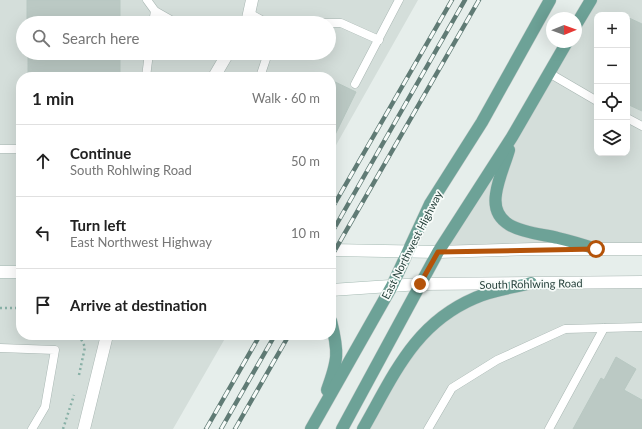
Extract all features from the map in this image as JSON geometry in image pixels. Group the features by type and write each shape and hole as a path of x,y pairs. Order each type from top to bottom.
{"main road":[{"name":"East Northwest Highway","path":"314,425 392,286 430,204 482,122 550,0"},
{"path":"582,15 590,0"},
{"path":"342,429 438,252 512,137 564,48"},
{"path":"512,137 496,195 497,209 505,223 519,230 558,238 596,249"},
{"path":"363,429 409,349 436,320 452,309 476,297 531,284"},
{"path":"314,425 337,364 336,340"}],"street":[{"path":"248,16 252,0"},
{"path":"217,72 223,60"},
{"path":"336,250 438,252 596,249 641,246"},
{"path":"0,272 16,272"},
{"name":"South Rohlwing Road","path":"336,290 420,284 642,282"},
{"path":"84,429 106,340"}],"lane":[{"path":"147,0 155,11 164,16"},
{"path":"355,84 399,0"},
{"path":"155,11 155,16"},
{"path":"336,23 341,23 379,40"},
{"path":"147,72 149,60"},
{"path":"262,72 266,60"},
{"path":"549,73 594,99"},
{"path":"630,120 642,126"},
{"path":"0,149 16,148"},
{"path":"428,429 452,388 497,360 566,329 642,327"},
{"path":"549,429 604,328"},
{"path":"0,348 55,350 45,407 32,429"}],"path":[{"path":"0,308 16,308"},
{"path":"78,381 85,347 82,340"},
{"path":"63,429 77,388"}],"shaded area":[{"path":"0,0 418,0 336,145 336,72 16,72 16,340 224,340 173,429 0,429"},
{"path":"591,0 642,0 642,249 438,252 563,48 582,48 582,15"},
{"path":"642,282 642,429 363,429 409,349 452,309 531,283"}],"building":[{"path":"27,0 120,0 120,16 27,16"},
{"path":"630,18 642,24 642,111 630,105"},
{"path":"28,60 120,60 120,72 28,72"},
{"path":"336,82 356,92 336,133"},
{"path":"616,357 636,369 624,390 642,400 642,429 573,429 601,378 604,380"}],"railway":[{"path":"336,201 452,0"},
{"path":"336,225 465,0"},
{"path":"336,248 479,0"},
{"path":"206,429 257,340"},
{"path":"221,429 272,340"},
{"path":"235,429 286,340"}],"route":[{"path":"420,284 438,252 596,249"}]}
